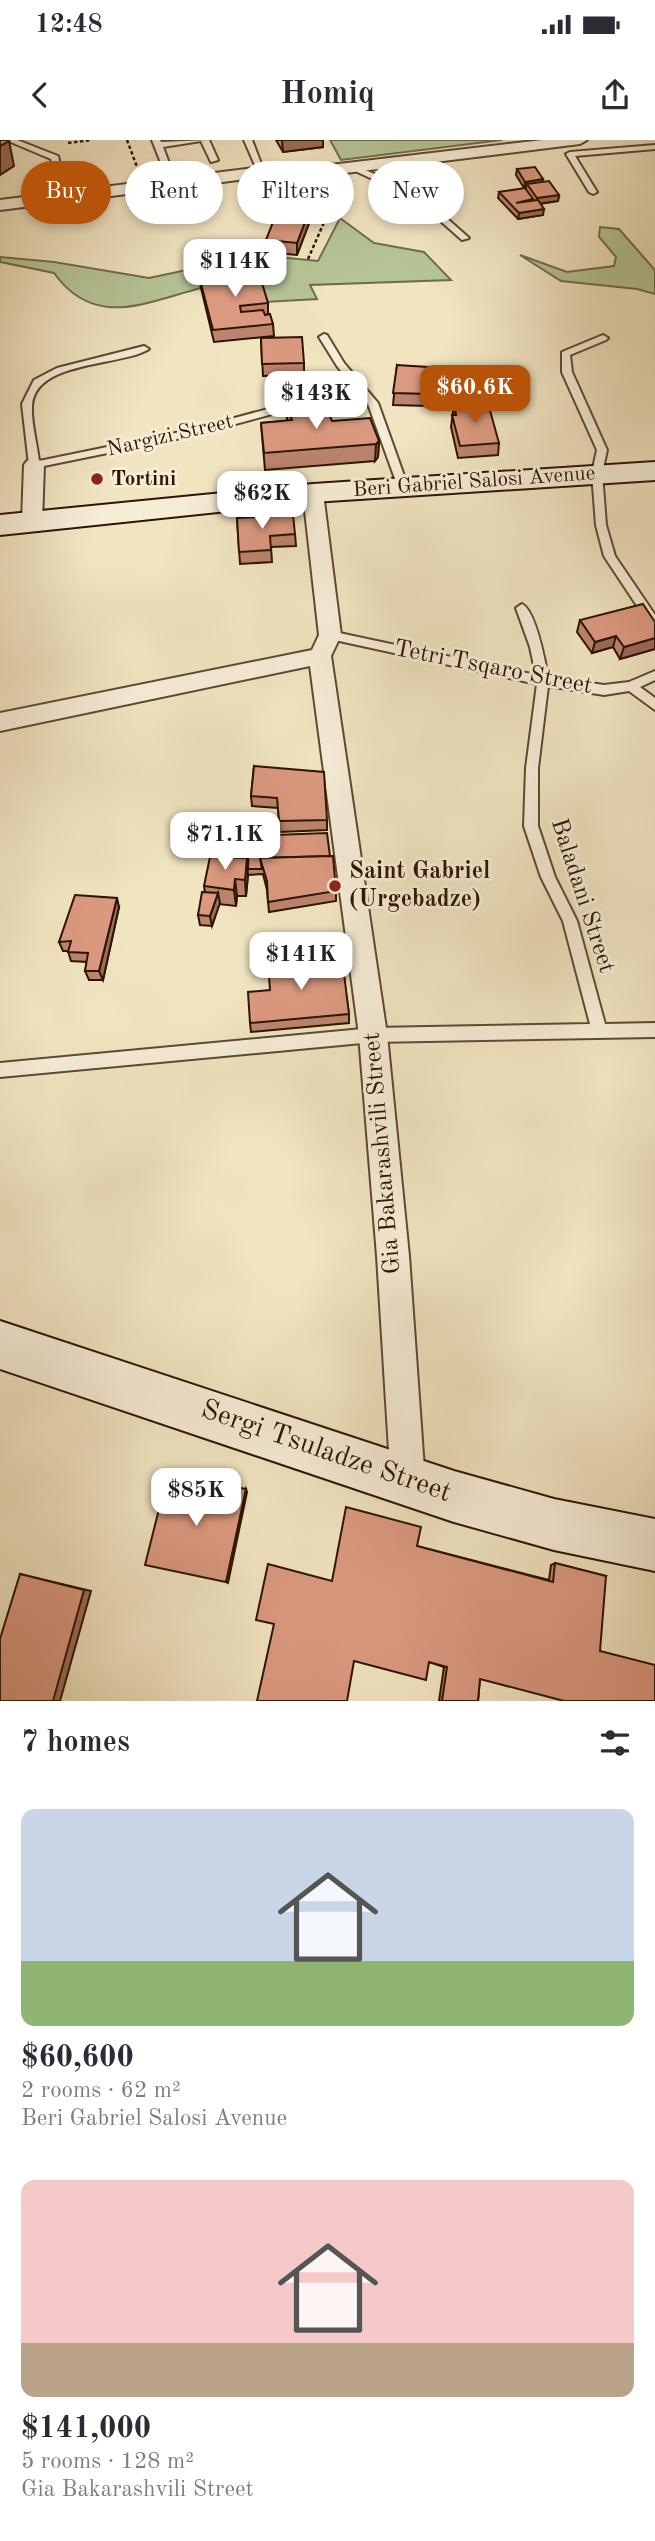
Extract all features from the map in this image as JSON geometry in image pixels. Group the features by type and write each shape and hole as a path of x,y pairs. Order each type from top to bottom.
{"main road":[{"name":"Beri Gabriel Salosi Avenue","path":"0,525 313,493 655,471"},
{"name":"Sergi Tsuladze Street","path":"0,1345 116,1380 408,1483 610,1538 655,1545"}],"street":[{"path":"354,167 580,140"},
{"path":"111,191 237,175"},
{"path":"0,205 21,202"},
{"path":"32,522 34,465"},
{"name":"Gia Bakarashvili Street","path":"313,493 325,646 373,1035 393,1256 408,1483"},
{"name":"Tetri Tsqaro Street","path":"0,722 325,646"}],"lane":[{"path":"10,140 55,158 56,161"},
{"path":"164,161 157,142 198,140"},
{"path":"205,140 214,160"},
{"path":"248,140 257,161"},
{"path":"593,192 570,153 655,148"},
{"path":"354,167 386,182 403,184 465,238"},
{"path":"324,337 340,364 373,403 403,487"},
{"path":"603,338 565,354 567,373 602,450 597,473 601,525 610,556 655,624"},
{"path":"34,465 27,404 37,382 60,370 144,349"},
{"name":"Nargizi Street","path":"34,465 191,433 359,387"},
{"name":"Baladani Street","path":"522,608 536,647 543,681 532,768 531,826 548,877 570,921 599,1031"},
{"name":"Tetri Tsqaro Street","path":"325,646 604,690 631,686 655,676"},
{"path":"631,686 655,705"},
{"path":"0,1070 373,1035 655,1030"}],"path":[{"path":"127,140 134,161"},
{"path":"308,258 323,224"}],"green space":[{"path":"330,140 502,140 341,160"},
{"path":"337,224 348,224 374,243 424,252 451,280 310,285 317,299 265,302 260,281 223,284 122,307 87,301 70,291 54,273 0,262 0,257 54,262 149,278 257,255 318,261"},
{"path":"600,227 619,229 655,270 655,294 637,289 561,281 520,255 567,272 614,266 616,257 599,237"}],"building":[{"path":"535,167 543,179 525,182 517,169"},
{"path":"549,181 559,195 537,198 527,184"},
{"path":"525,188 533,199 516,203 538,200 544,209 519,213 499,192"},
{"path":"272,224 304,224 297,243 266,240"},
{"path":"258,270 268,303 240,306 241,312 263,310 265,315 270,314 273,324 213,330 199,276"},
{"path":"302,337 304,363 262,364 261,338"},
{"path":"397,365 443,368 441,385 430,394 393,393"},
{"path":"323,401 332,421 370,418 379,441 376,444 264,453 261,423 292,420 287,406"},
{"path":"488,403 499,443 460,446 452,415 456,415 454,405"},
{"path":"293,515 295,534 270,536 271,550 239,552 237,518"},
{"path":"643,604 655,622 655,638 624,647 616,636 595,642 580,620"},
{"path":"254,766 324,772 327,820 279,821 277,798 251,796"},
{"path":"327,833 330,856 260,858 262,869 248,869 249,836"},
{"path":"333,856 336,891 268,902 267,881 260,858"},
{"path":"210,857 247,858 245,880 235,879 234,890 204,886"},
{"path":"202,892 218,893 210,916 198,915"},
{"path":"75,895 117,898 99,971 85,971 88,953 68,952 71,941 59,942"},
{"path":"339,934 341,958 277,963 276,938"},
{"path":"342,958 349,1014 250,1023 248,992 270,990 268,963"},
{"path":"168,1473 246,1489 226,1582 145,1565"},
{"path":"346,1507 421,1527 417,1546 553,1582 555,1563 606,1576 600,1651 655,1665 655,1701 564,1701 480,1679 478,1701 442,1701 447,1667 429,1662 426,1680 354,1661 347,1701 257,1701 274,1624 256,1620 268,1564 332,1581"},
{"path":"20,1574 84,1590 53,1701 0,1701 0,1639"}],"place":[{"name":"Tortini","path":"97,479"},
{"name":"Saint Gabriel (Urgebadze)","path":"335,886"}]}
